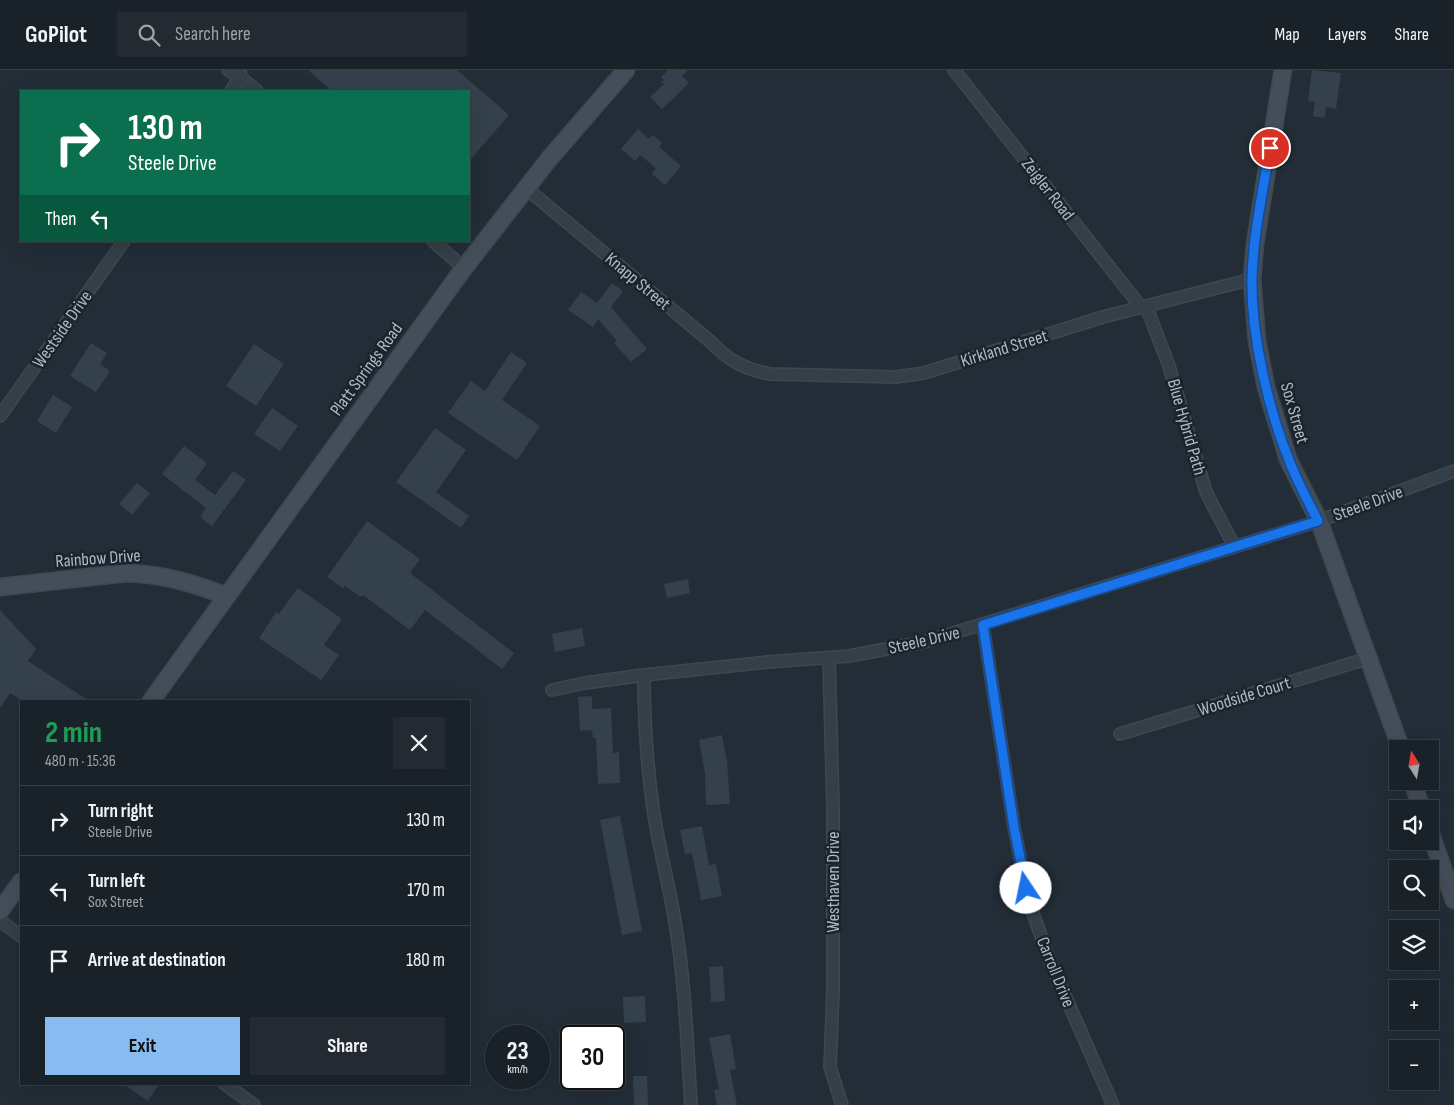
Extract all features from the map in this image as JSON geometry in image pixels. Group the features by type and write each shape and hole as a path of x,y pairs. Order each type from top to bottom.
{"street":[{"path":"228,70 240,74 256,90"},
{"name":"Platt Springs Road","path":"152,700 464,268 549,159 626,70"},
{"name":"Zeigler Road","path":"954,70 1143,307"},
{"name":"Sox Street","path":"1283,70 1255,244 1252,279 1257,341 1266,387 1288,459 1318,521 1398,740"},
{"path":"232,90 240,74"},
{"name":"Knapp Street","path":"526,188 711,342 721,353 751,370"},
{"name":"Westside Drive","path":"0,416 123,242"},
{"path":"434,242 464,268"},
{"name":"Kirkland Street","path":"751,370 770,374 911,376 1103,317 1252,279"},
{"name":"Blue Hybrid Path","path":"1143,307 1169,366 1206,492 1234,546"},
{"name":"Steele Drive","path":"552,690 585,683 644,675 768,662 849,656 924,642 1318,521 1454,471"},
{"name":"Rainbow Drive","path":"0,587 126,573 167,577 194,584 226,596"},
{"name":"Carroll Drive","path":"983,625 1013,818 1026,888 1049,959 1113,1105"},
{"name":"Westhaven Drive","path":"829,658 833,808 833,991 830,1068 842,1105"},
{"name":"Woodside Court","path":"1120,734 1369,658"},
{"path":"644,675 644,700 653,808 679,947 691,1105"},
{"path":"1436,850 1454,900"},
{"path":"0,911 20,883"},
{"path":"0,921 20,935"},
{"path":"226,1085 254,1105"}],"building":[{"path":"308,70 457,70 509,115 470,160 470,90 331,90"},
{"path":"668,70 688,70 682,76 689,83 662,109 650,97 664,84 661,82 664,80 661,77"},
{"path":"1312,70 1341,73 1336,109 1326,107 1325,118 1313,116 1315,102 1308,101"},
{"path":"638,129 649,139 653,135 662,143 659,147 681,166 665,185 652,174 656,168 640,155 635,161 621,149"},
{"path":"612,283 623,291 611,307 647,349 631,362 614,343 617,341 598,319 593,327 568,310 581,292 597,303"},
{"path":"91,343 107,353 100,364 110,371 96,392 70,376"},
{"path":"254,344 284,364 256,406 226,386"},
{"path":"511,352 527,363 502,400 540,426 517,460 448,413 471,381 485,391"},
{"path":"53,395 72,407 56,433 37,421"},
{"path":"272,408 298,426 280,451 254,434"},
{"path":"435,428 466,450 436,492 469,516 461,528 396,482"},
{"path":"184,446 207,463 195,480 215,495 233,471 246,480 212,526 200,517 206,508 162,474"},
{"path":"137,483 150,493 132,515 119,504"},
{"path":"367,521 420,559 410,573 514,653 502,669 425,610 410,630 363,595 361,597 345,586 343,588 327,577"},
{"path":"688,579 690,593 667,598 664,584"},
{"path":"298,588 342,619 324,645 339,655 321,680 259,638 276,612 279,614"},
{"path":"0,610 36,649 28,661 87,700 20,700 10,693 0,708"},
{"path":"582,628 585,646 555,652 552,634"},
{"path":"592,696 592,709 611,708 613,753 619,752 620,783 598,784 596,738 593,738 592,730 580,731 578,697"},
{"path":"722,735 727,761 730,804 706,805 706,778 699,740"},
{"path":"620,816 642,931 622,935 600,820"},
{"path":"702,826 709,865 716,864 722,896 701,900 692,853 685,854 680,830"},
{"path":"723,966 725,1001 711,1002 709,967"},
{"path":"645,996 646,1022 624,1023 623,997"},
{"path":"730,1034 736,1069 730,1070 737,1105 717,1105 714,1090 719,1089 709,1038"},
{"path":"633,1076 647,1076 648,1105 634,1105"},
{"path":"124,1085 158,1085 148,1101"}],"route":[{"path":"1026,888 1014,827 983,625 1318,521 1294,473 1279,432 1266,387 1253,311 1252,279 1255,244 1270,148"}]}
